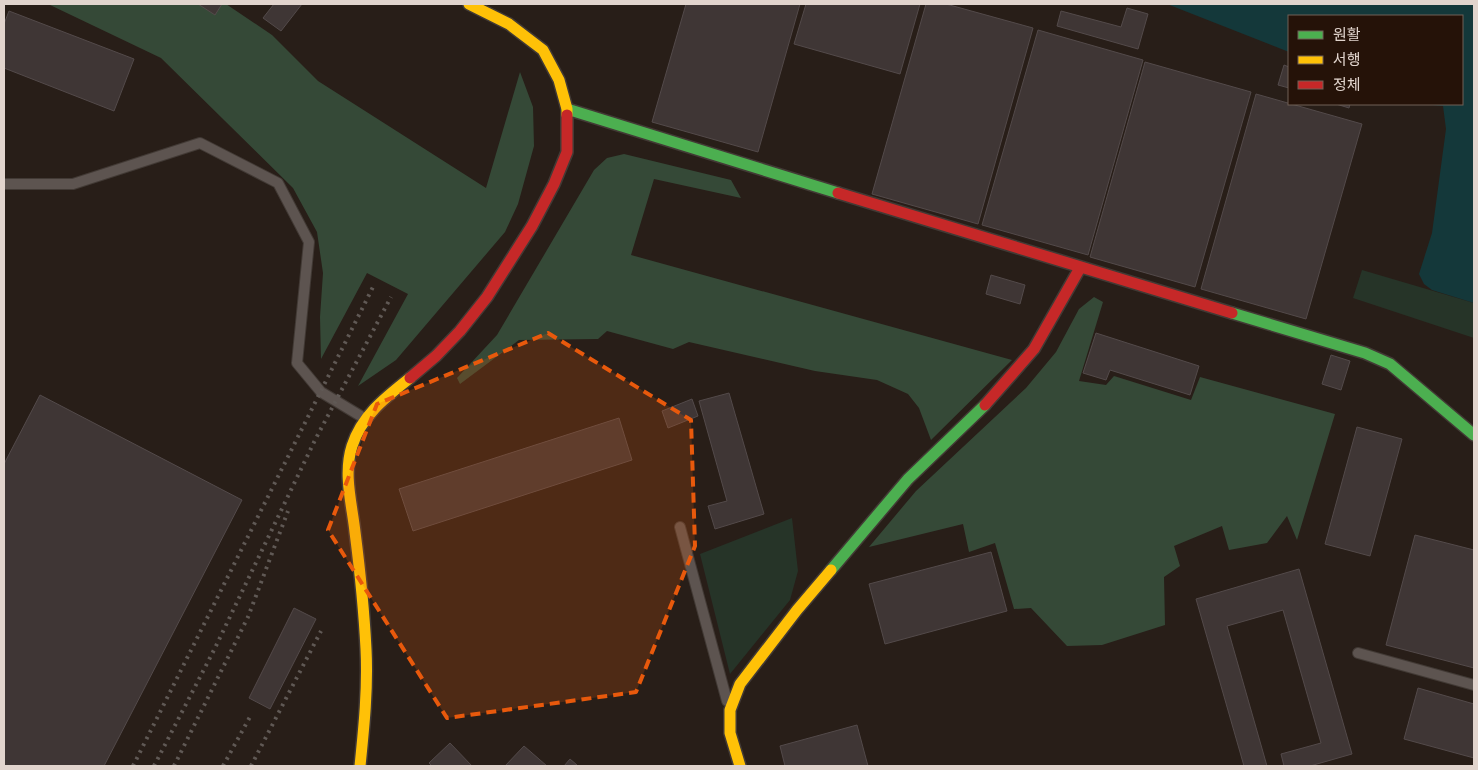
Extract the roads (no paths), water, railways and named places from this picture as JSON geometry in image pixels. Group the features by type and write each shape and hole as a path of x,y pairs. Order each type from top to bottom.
{"street":[{"path":"360,766 367,699 366,649 350,495 349,465 352,446 365,418 391,393 436,356 460,331 487,297 532,226 554,184 567,152 567,109 559,80 544,50 509,24 469,4"},
{"path":"567,109 1080,268 1365,353 1390,364 1474,436"},
{"path":"740,766 730,733 730,710 740,684 803,602 908,479 983,408 1034,349 1080,268"}],"lane":[{"path":"4,184 73,184 200,143 278,183 309,242 297,363 321,392 365,418"},
{"path":"680,527 730,710"},
{"path":"1358,653 1474,685"}],"water":[{"path":"1167,4 1474,4 1474,303 1432,290 1424,284 1419,274 1432,233 1446,129 1443,106 1432,105 1463,105 1463,15 1288,15 1288,52"}],"railway":[{"path":"133,766 374,285"},
{"path":"154,766 214,650 315,440 391,297"},
{"path":"174,766 248,617 288,511"},
{"path":"251,766 321,631"},
{"path":"223,766 251,715"}]}
